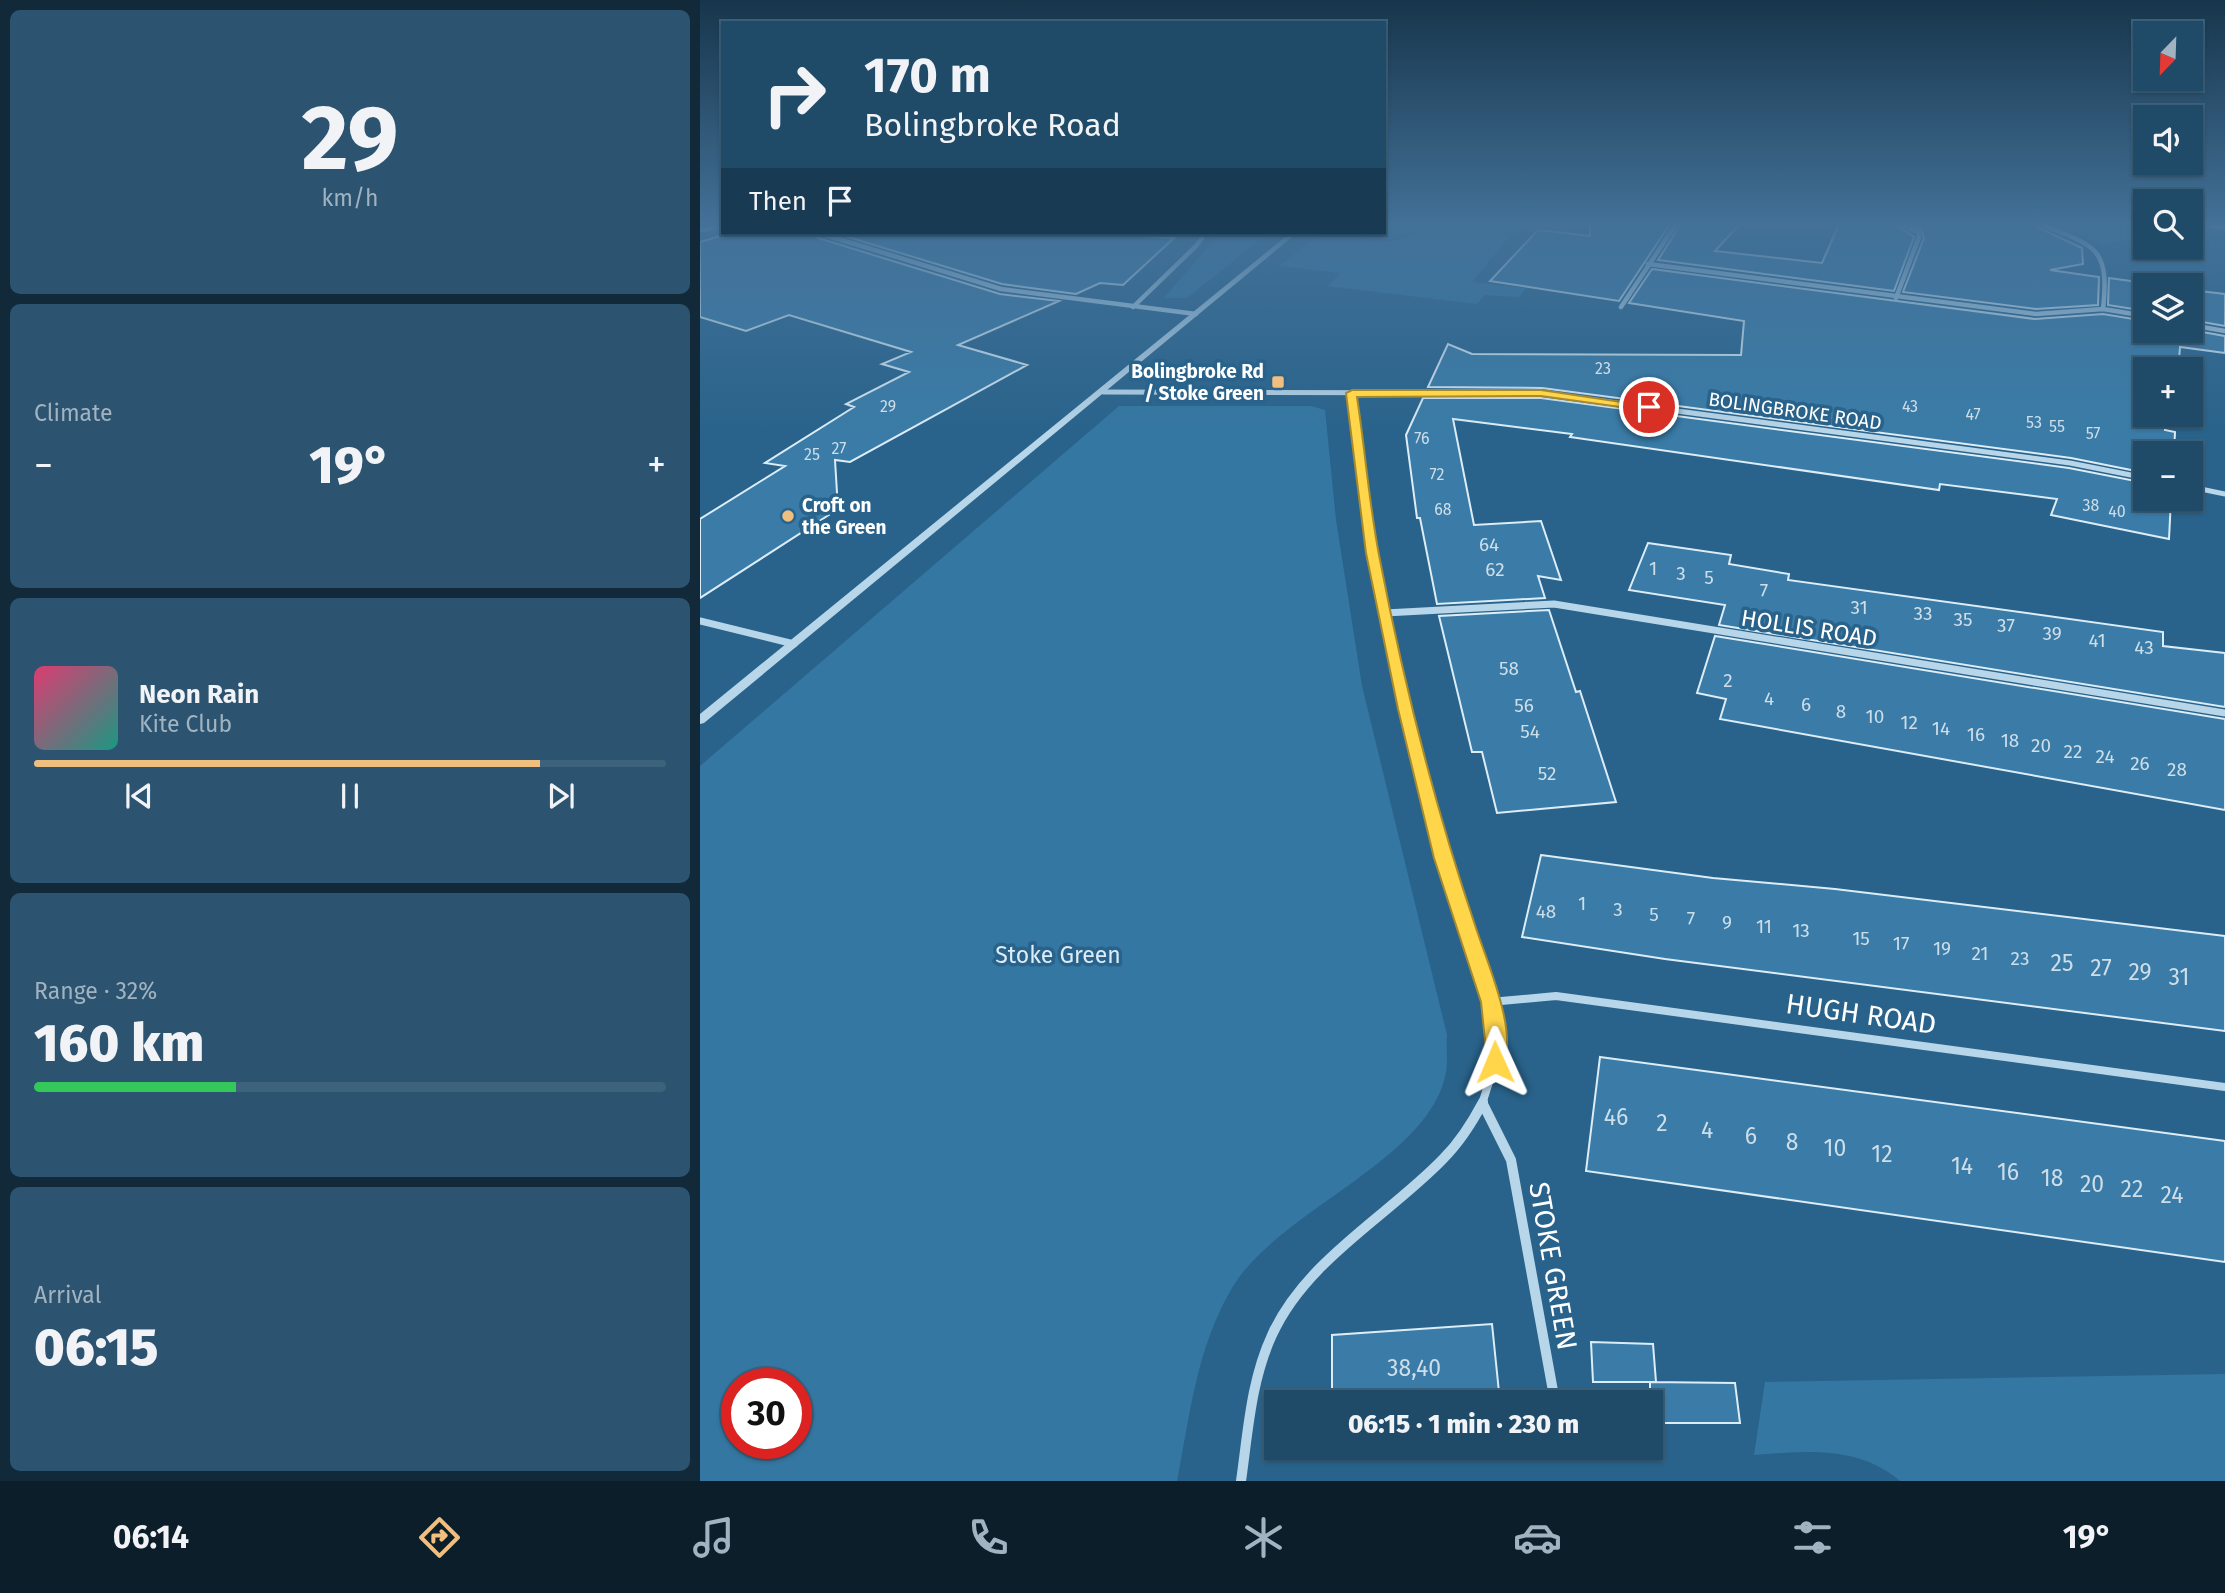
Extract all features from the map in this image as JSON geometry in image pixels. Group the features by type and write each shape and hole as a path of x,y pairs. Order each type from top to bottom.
{"street":[{"path":"1031,293 1196,314"},
{"path":"1133,307 1147,293"},
{"path":"700,720 1221,293"},
{"path":"1621,307 1630,293"},
{"path":"1860,293 2036,314 2080,313 2103,309 2133,314"},
{"path":"1896,298 1898,293"},
{"path":"2103,309 2105,293"},
{"path":"2203,327 2225,331"},
{"name":"BOLINGBROKE ROAD","path":"1102,393 1541,393 2070,463 2133,475"},
{"path":"1241,1481 1261,1356 1284,1312 1324,1267 1454,1147 1483,1104 1493,1077 1498,1047 1490,1002 1443,858 1410,733 1372,553 1352,393"},
{"path":"2203,489 2225,494"},
{"name":"HOLLIS ROAD","path":"1385,613 1554,604 2225,713"},
{"path":"700,621 794,644"},
{"name":"HUGH ROAD","path":"1490,1002 1556,996 2225,1087"},
{"name":"STOKE GREEN","path":"1483,1104 1511,1160 1553,1390"}],"green space":[{"path":"1168,293 1193,293 1187,298 1164,298"},
{"path":"1386,293 1522,293 1519,297 1485,295 1477,304"},
{"name":"Stoke Green","path":"1119,406 1311,406 1325,410 1336,520 1362,686 1447,1035 1446,1072 1434,1103 1413,1132 1384,1159 1282,1234 1254,1260 1232,1288 1220,1310 1203,1357 1177,1481 700,1481 700,766"},
{"path":"2225,1374 2225,1481 1900,1481 1884,1469 1849,1456 1811,1452 1754,1455 1765,1382"}],"building":[{"path":"700,293 997,293 1059,301 958,345 1027,365 850,462 835,460 838,509 700,598 700,519 785,466 765,463 854,407 846,404 909,372 882,364 911,352 789,315 746,331 700,317"},
{"path":"1568,293 1624,293 1619,301"},
{"path":"1636,293 1837,293 2035,319 2103,314 2133,319 2133,343 2203,343 2203,332 2225,336 2225,353 2180,347 2179,357 2133,357 2133,427 2165,427 2165,430 2175,432 2175,441 2133,441 2133,470 2071,458 1542,388 1428,387 1448,344 1472,354 1741,355 1744,321 1629,303"},
{"path":"1912,293 2098,293 2098,305 2036,309"},
{"path":"2108,293 2133,293 2133,309 2108,305"},
{"path":"2203,293 2225,294 2225,326 2203,322"},
{"path":"1423,398 1541,398 2069,468 2133,480 2133,511 2170,511 2169,539 2051,515 2057,499 1940,484 1939,490 1570,437 1572,434 1453,419 1474,525 1541,521 1561,580 1538,576 1545,598 1437,604 1420,518 1417,518 1406,435"},
{"path":"1648,543 1731,555 1729,564 1789,574 1788,580 2163,632 2163,646 2225,653 2225,707 1719,625 1725,605 1629,590"},
{"path":"1549,610 1576,692 1580,691 1616,802 1497,813 1482,752 1472,752 1439,616"},
{"path":"1715,636 2225,719 2225,810 1720,719 1726,699 1697,693"},
{"path":"1541,855 1713,878 1835,889 2225,936 2225,1031 1665,959 1522,937"},
{"path":"1600,1057 2225,1141 2225,1262 1586,1171"},
{"path":"1492,1324 1499,1390 1332,1390 1332,1335"},
{"path":"1591,1342 1653,1344 1656,1382 1593,1382"},
{"path":"1650,1382 1735,1383 1740,1423 1663,1423 1663,1390 1650,1390"}],"place":[{"name":"Bolingbroke Rd / Stoke Green","path":"1278,382"},
{"name":"Croft on the Green","path":"788,516"}],"route":[{"path":"1495,1062 1498,1047 1490,1002 1443,858 1410,733 1372,553 1352,393 1541,393 1649,407"}]}
